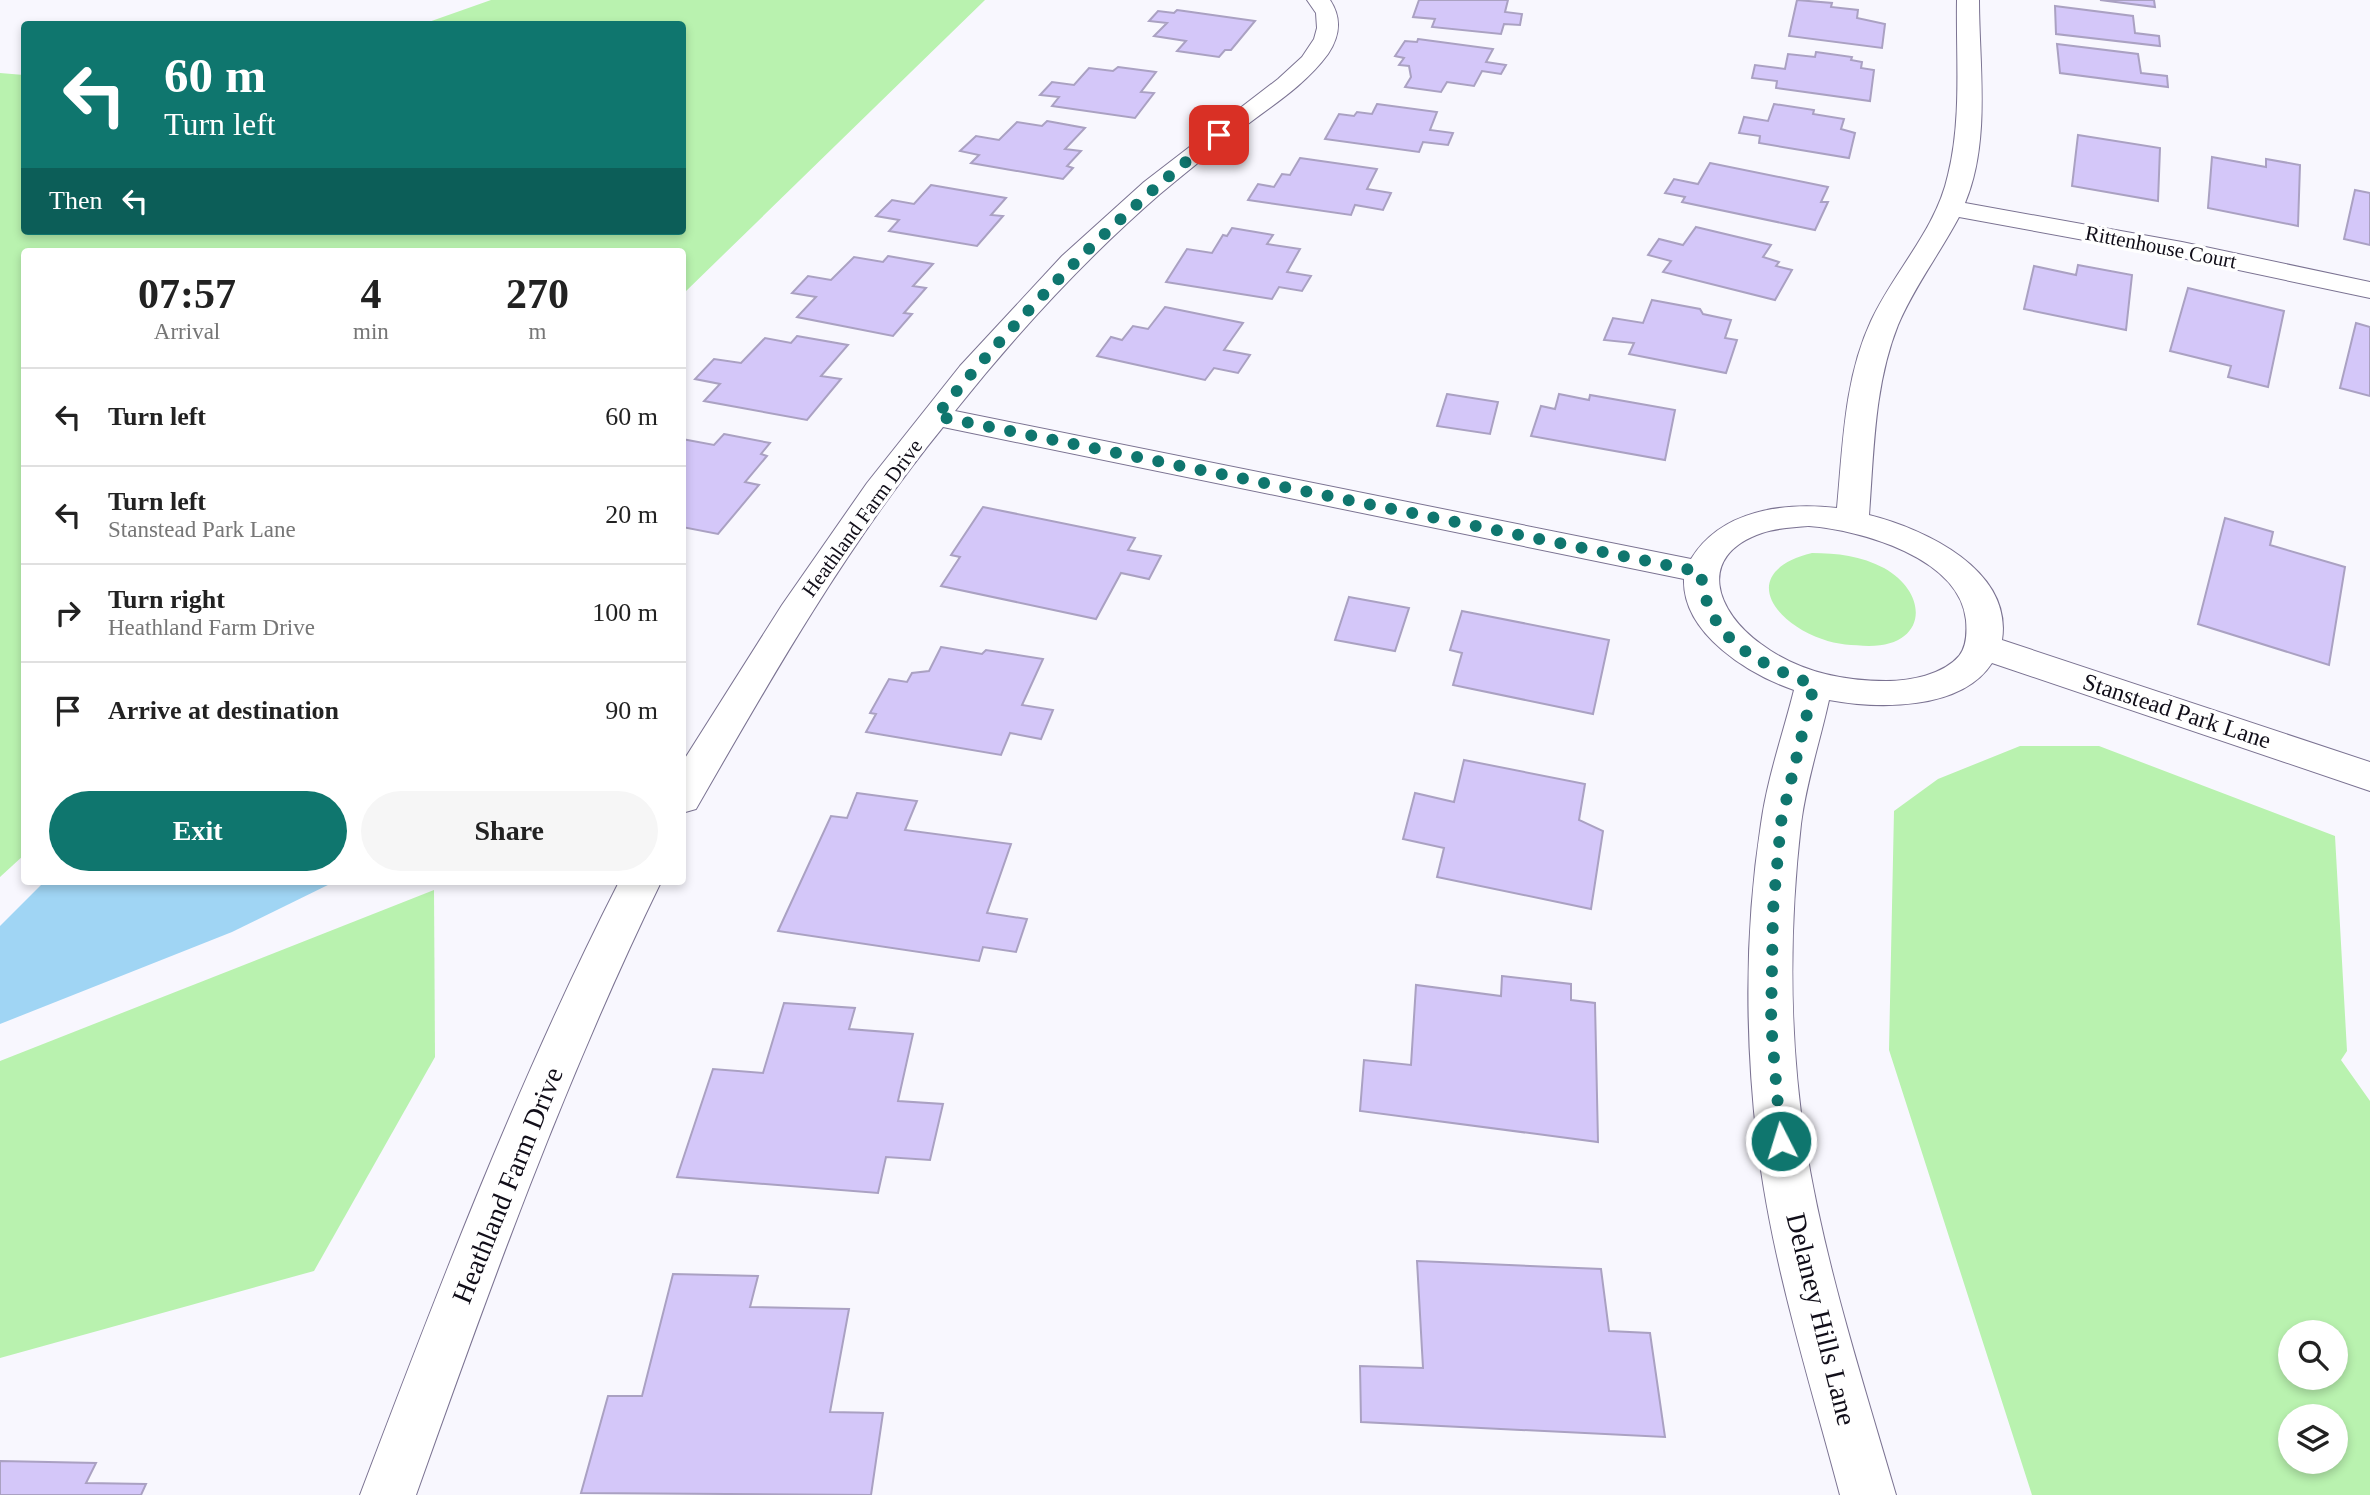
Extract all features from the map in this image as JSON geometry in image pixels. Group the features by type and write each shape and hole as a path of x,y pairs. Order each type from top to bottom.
{"street":[{"name":"Heathland Farm Drive","path":"686,792 782,631 852,526 936,416 986,355 1063,273 1127,211 1283,86 1310,61 1325,39 1328,20 1324,6 1318,0"},
{"path":"1852,521 1866,379 1883,325 1902,287 1952,208 1965,145 1968,0"},
{"name":"Rittenhouse Court","path":"1952,208 2182,250 2370,290"},
{"path":"936,416 1701,572"},
{"path":"1796,517 1852,521 1899,535 1939,557 1970,585 1986,617 1983,647 1968,669 1940,685 1902,694 1859,694 1814,685 1773,669 1741,648 1716,623 1703,597 1701,572 1712,549 1736,530 1769,519 1796,517"},
{"name":"Stanstead Park Lane","path":"1983,647 2370,777"},
{"name":"Delaney Hills Lane","path":"1814,685 1781,822 1773,910 1771,1023 1781,1141 1809,1284 1868,1495"},
{"name":"Heathland Farm Drive","path":"388,1495 518,1149 602,955 638,885"}],"green space":[{"path":"491,0 985,0 686,291 686,248 21,248 21,858 0,877 0,73 21,75 21,235 686,235 686,21 432,21"},
{"path":"1812,553 1858,558 1884,568 1899,579 1915,604 1915,617 1911,628 1902,637 1888,644 1869,646 1839,644 1822,639 1788,620 1777,609 1770,596 1769,583 1775,572 1789,561"},
{"path":"2020,746 2099,746 2335,836 2347,1051 2341,1060 2370,1101 2370,1495 2032,1495 1889,1050 1894,811 1938,779"},
{"path":"434,890 435,1057 314,1271 0,1358 0,1061"}],"water":[{"path":"41,885 328,885 232,932 0,1024 0,926"}],"building":[{"path":"1419,0 1508,0 1505,12 1522,14 1520,25 1504,24 1501,34 1432,27 1435,19 1413,17"},
{"path":"1797,0 1832,3 1831,7 1858,10 1857,18 1885,24 1882,48 1789,36"},
{"path":"2100,0 2154,0 2155,7"},
{"path":"2055,6 2133,16 2135,33 2159,36 2160,46 2056,34"},
{"path":"1177,10 1255,21 1231,50 1225,50 1219,57 1177,51 1186,41 1154,36 1167,23 1149,21 1158,11 1174,13"},
{"path":"1418,39 1493,49 1486,62 1506,65 1501,74 1482,71 1474,86 1447,82 1441,92 1405,87 1411,77 1409,66 1399,65 1404,58 1395,56 1405,41 1417,42"},
{"path":"2057,44 2138,54 2141,73 2167,76 2168,87 2060,73"},
{"path":"1816,52 1852,57 1851,60 1862,62 1861,68 1874,70 1870,101 1776,88 1777,81 1752,78 1755,65 1785,69 1788,54 1815,57"},
{"path":"1118,67 1156,72 1141,92 1154,93 1135,118 1052,106 1059,97 1040,95 1052,82 1074,85 1089,68 1113,71"},
{"path":"1377,104 1437,112 1430,130 1453,133 1448,145 1423,142 1419,152 1325,139 1339,114 1372,114"},
{"path":"1774,104 1814,110 1813,114 1844,119 1841,129 1855,133 1849,158 1759,143 1760,136 1739,133 1744,117 1768,121"},
{"path":"1047,121 1085,128 1065,149 1081,151 1067,166 1073,168 1063,179 971,163 979,155 960,151 976,136 999,140 1017,122 1042,126"},
{"path":"2078,135 2160,148 2158,201 2072,186"},
{"path":"2212,157 2266,167 2266,159 2300,165 2298,226 2208,208"},
{"path":"1300,158 1377,169 1367,189 1391,193 1383,210 1355,205 1351,215 1248,200 1258,184 1274,187 1282,174 1290,175"},
{"path":"1710,163 1828,187 1821,202 1828,202 1815,230 1682,202 1685,197 1665,193 1674,179 1698,184"},
{"path":"931,185 1006,198 991,215 1003,216 977,246 889,231 899,220 876,216 892,200 914,204"},
{"path":"2355,190 2370,193 2370,245 2344,239"},
{"path":"1696,227 1771,245 1763,257 1779,262 1776,266 1792,270 1775,300 1663,272 1671,261 1648,255 1659,239 1683,245"},
{"path":"1232,228 1273,235 1267,244 1300,249 1287,272 1311,276 1302,291 1279,287 1272,299 1166,282 1187,249 1212,253 1223,235 1227,236"},
{"path":"888,256 933,264 913,286 926,288 904,313 912,314 893,336 797,317 816,297 792,293 808,276 831,280 854,257 883,262"},
{"path":"2078,265 2132,275 2126,330 2024,309 2034,266 2076,275"},
{"path":"2188,288 2284,311 2268,387 2228,377 2231,366 2170,351"},
{"path":"1652,300 1700,309 1703,314 1731,320 1725,338 1737,340 1726,373 1629,354 1634,343 1604,340 1613,318 1643,323"},
{"path":"1165,307 1243,323 1224,350 1250,355 1238,373 1214,368 1205,380 1097,356 1111,337 1122,340 1133,326 1148,329"},
{"path":"2356,323 2370,327 2370,396 2340,388"},
{"path":"797,336 848,345 821,376 841,379 807,420 704,401 720,384 695,379 714,359 741,363 765,338 791,343"},
{"path":"1447,394 1498,402 1490,434 1437,426"},
{"path":"1559,394 1589,400 1590,395 1675,410 1665,460 1531,436 1541,406 1555,409"},
{"path":"724,434 770,443 761,454 767,456 745,482 759,485 718,534 686,528 686,440 714,445"},
{"path":"983,507 1135,538 1128,550 1161,556 1149,579 1121,573 1096,619 941,586 960,557 951,555"},
{"path":"2225,518 2273,532 2270,545 2345,567 2329,665 2198,624"},
{"path":"1349,597 1409,608 1395,651 1335,640"},
{"path":"1462,611 1609,640 1593,714 1453,685 1462,653 1450,650"},
{"path":"941,647 982,654 986,650 1043,659 1022,705 1053,710 1041,739 1010,733 1001,755 866,732 876,714 870,713 889,679 907,682 912,673 929,671"},
{"path":"1464,760 1585,784 1579,820 1603,831 1591,909 1437,877 1444,848 1403,839 1415,793 1454,802"},
{"path":"857,793 917,801 905,830 1011,844 987,913 1027,919 1016,952 983,947 979,961 778,931 831,816 847,818"},
{"path":"1502,976 1571,984 1571,1000 1595,1003 1598,1142 1360,1111 1364,1060 1411,1065 1416,985 1501,996"},
{"path":"784,1003 855,1008 849,1029 913,1034 898,1101 943,1104 930,1160 886,1157 878,1193 677,1177 713,1069 763,1073"},
{"path":"1417,1261 1601,1269 1609,1331 1650,1333 1665,1437 1361,1422 1360,1366 1423,1368"},
{"path":"673,1274 758,1276 750,1307 849,1309 830,1412 883,1413 871,1495 581,1493 608,1396 642,1396"},
{"path":"0,1461 96,1463 86,1483 146,1484 141,1495 0,1495"}],"route":[{"path":"1219,135 1127,211 1063,273 986,355 936,416 1701,572 1703,597 1716,623 1741,648 1773,669 1814,685 1781,822 1773,910 1771,1023 1781,1141"}]}
